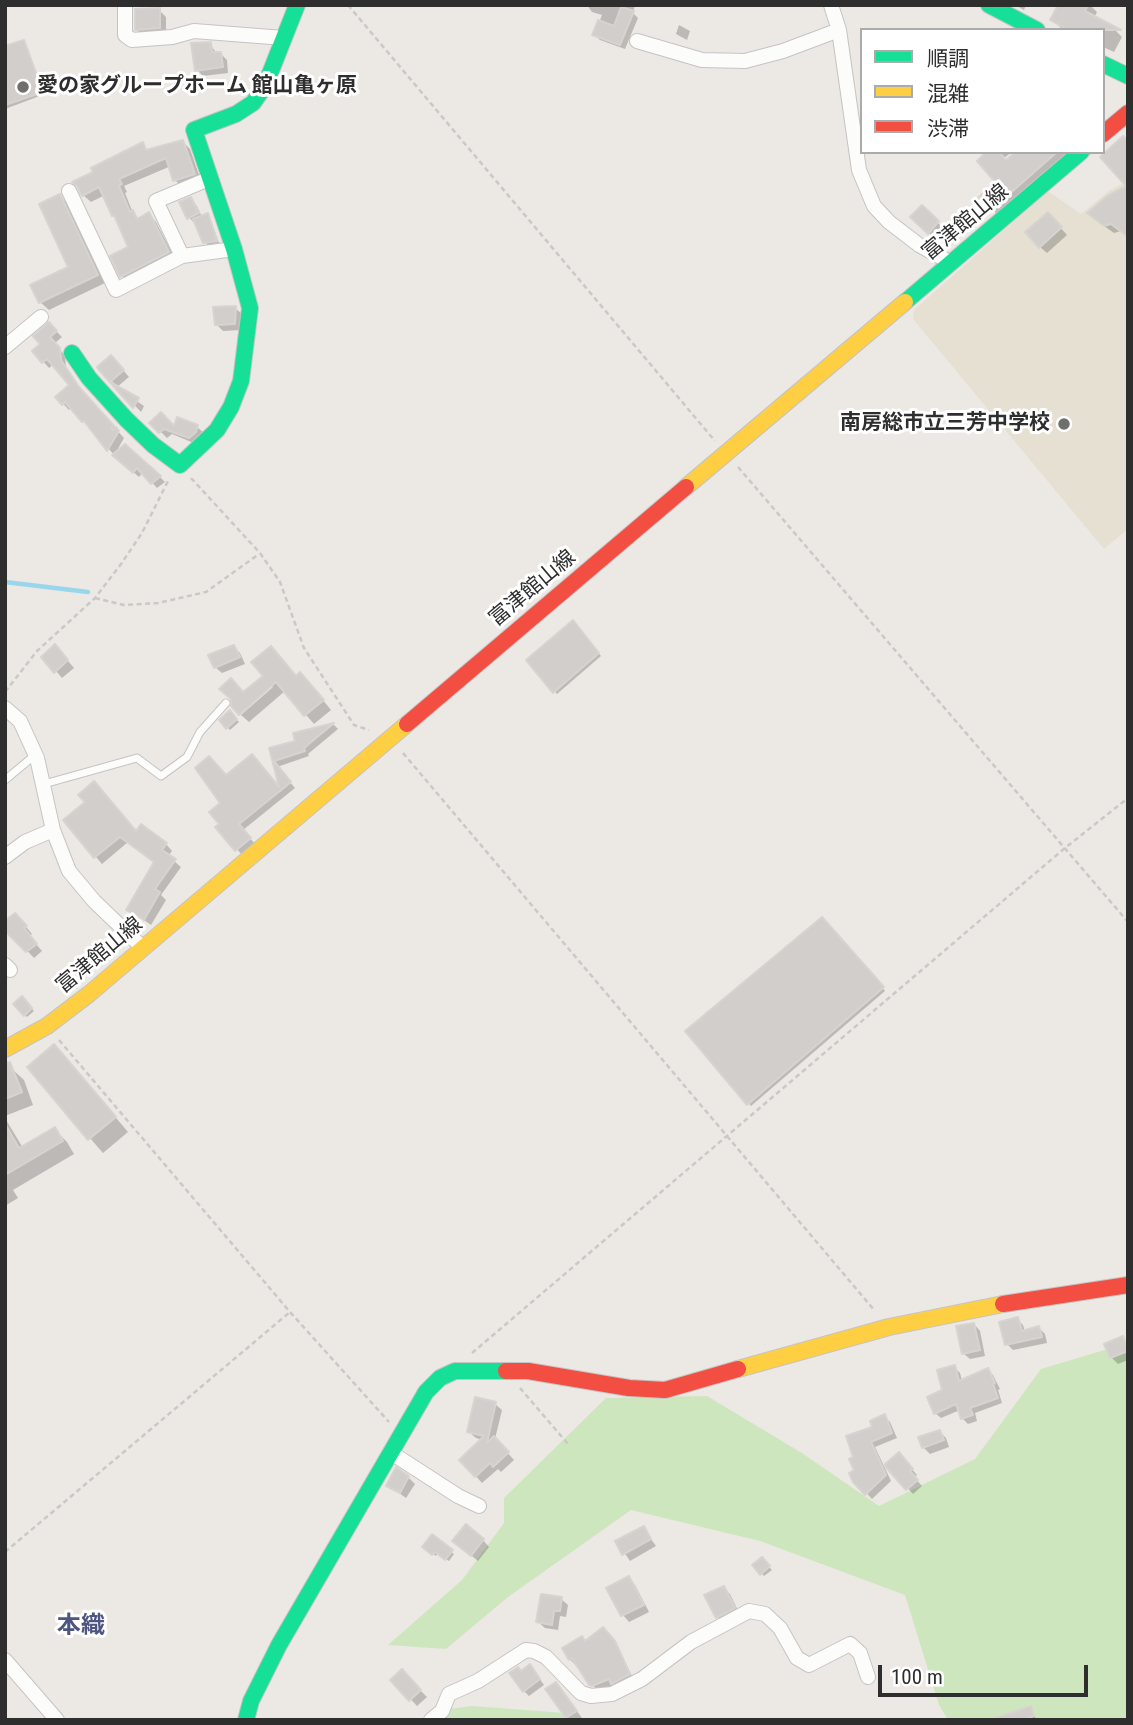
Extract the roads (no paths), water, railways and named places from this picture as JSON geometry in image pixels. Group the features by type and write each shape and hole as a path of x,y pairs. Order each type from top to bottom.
{"street":[{"path":"125,5 125,35 132,40 172,37 194,31 284,38"},
{"path":"72,353 89,378 126,419 153,445 180,465 217,430 231,407 240,381 250,308 234,249 194,130 236,114 253,103 265,86 297,5"},
{"path":"831,5 839,30 859,170 874,205 889,222 919,245 951,262"},
{"path":"989,5 1033,28"},
{"path":"637,41 702,61 745,61 783,51 839,30"},
{"path":"1105,65 1128,76"},
{"path":"1105,132 1128,113"},
{"name":"富津館山線","path":"5,1049 47,1026 143,948 1079,154"},
{"path":"182,256 156,201 211,178"},
{"path":"69,191 116,290 182,256 234,249"},
{"path":"5,347 41,317"},
{"path":"5,708 20,721 36,755 53,830 69,872 94,901 143,948"},
{"path":"5,857 26,842 53,830"},
{"path":"246,1720 251,1701 279,1645 400,1435 426,1392 440,1378 455,1371 528,1371 629,1388 665,1390 889,1327 993,1305 1128,1285"},
{"path":"390,1452 458,1496 479,1506"},
{"path":"431,1720 442,1712 449,1693 478,1681 526,1650 546,1657 581,1692 591,1696 612,1694 642,1679 691,1642 749,1611 765,1614 780,1628 797,1658 809,1665 850,1644 860,1653 868,1677"},
{"path":"5,1660 57,1720"}],"lane":[{"path":"44,784 137,758 161,776 187,757 200,732 226,703"},
{"path":"5,780 36,755"}],"waterway":[{"path":"5,582 88,592"}],"place":[{"name":"愛の家グループホーム 館山亀ヶ原","path":"23,87"},
{"name":"南房総市立三芳中学校","path":"1064,424"}],"district":[{"name":"本織","path":"81,1627"}]}
